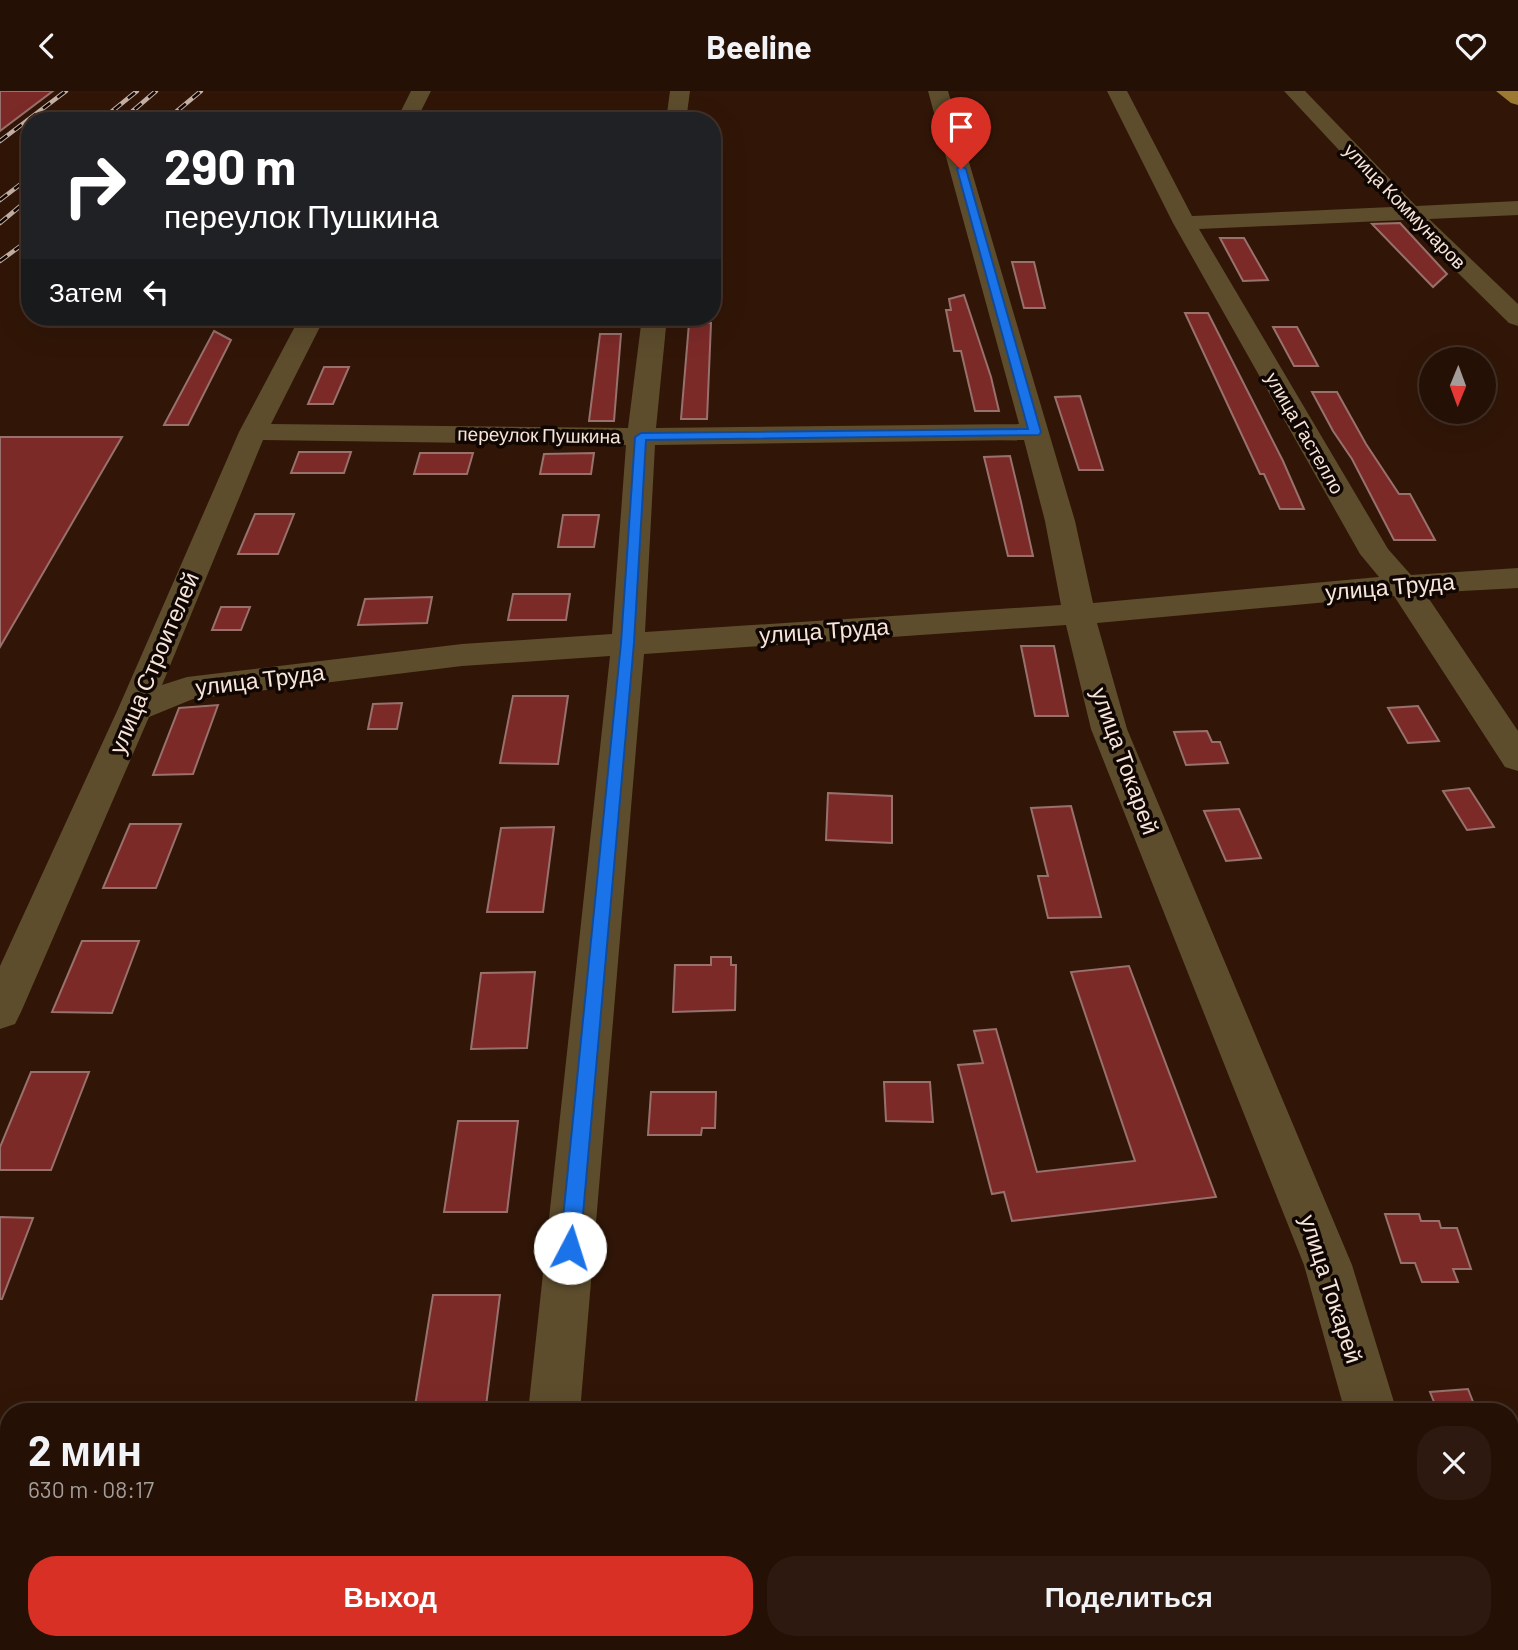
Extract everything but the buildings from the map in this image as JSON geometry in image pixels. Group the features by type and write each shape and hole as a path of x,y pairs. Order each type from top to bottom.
{"main road":[{"path":"1506,91 1518,99"}],"street":[{"path":"411,112 421,91"},
{"path":"678,112 680,91"},
{"name":"улица Токарей","path":"938,91 1060,521 1079,614 1109,729 1328,1265 1368,1403"},
{"name":"улица Гастелло","path":"1117,91 1184,223 1375,554 1403,585 1518,758"},
{"name":"улица Коммунаров","path":"1294,91 1411,214 1518,318"},
{"path":"1184,223 1518,208"},
{"name":"улица Строителей","path":"0,1012 135,709 253,432 308,326"},
{"path":"556,1403 628,643 641,437 653,326"},
{"name":"переулок Пушкина","path":"253,432 641,437 1035,432"},
{"name":"улица Труда","path":"135,709 187,688 463,655 1079,614 1403,585 1518,578"}],"railway":[{"path":"38,112 66,91"},
{"path":"111,112 137,91"},
{"path":"132,112 156,91"},
{"path":"176,112 201,91"},
{"path":"0,141 21,125"},
{"path":"0,200 21,184"},
{"path":"0,223 21,206"},
{"path":"0,261 21,246"}],"route":[{"path":"570,1248 628,643 641,437 1035,432 961,169"}]}
